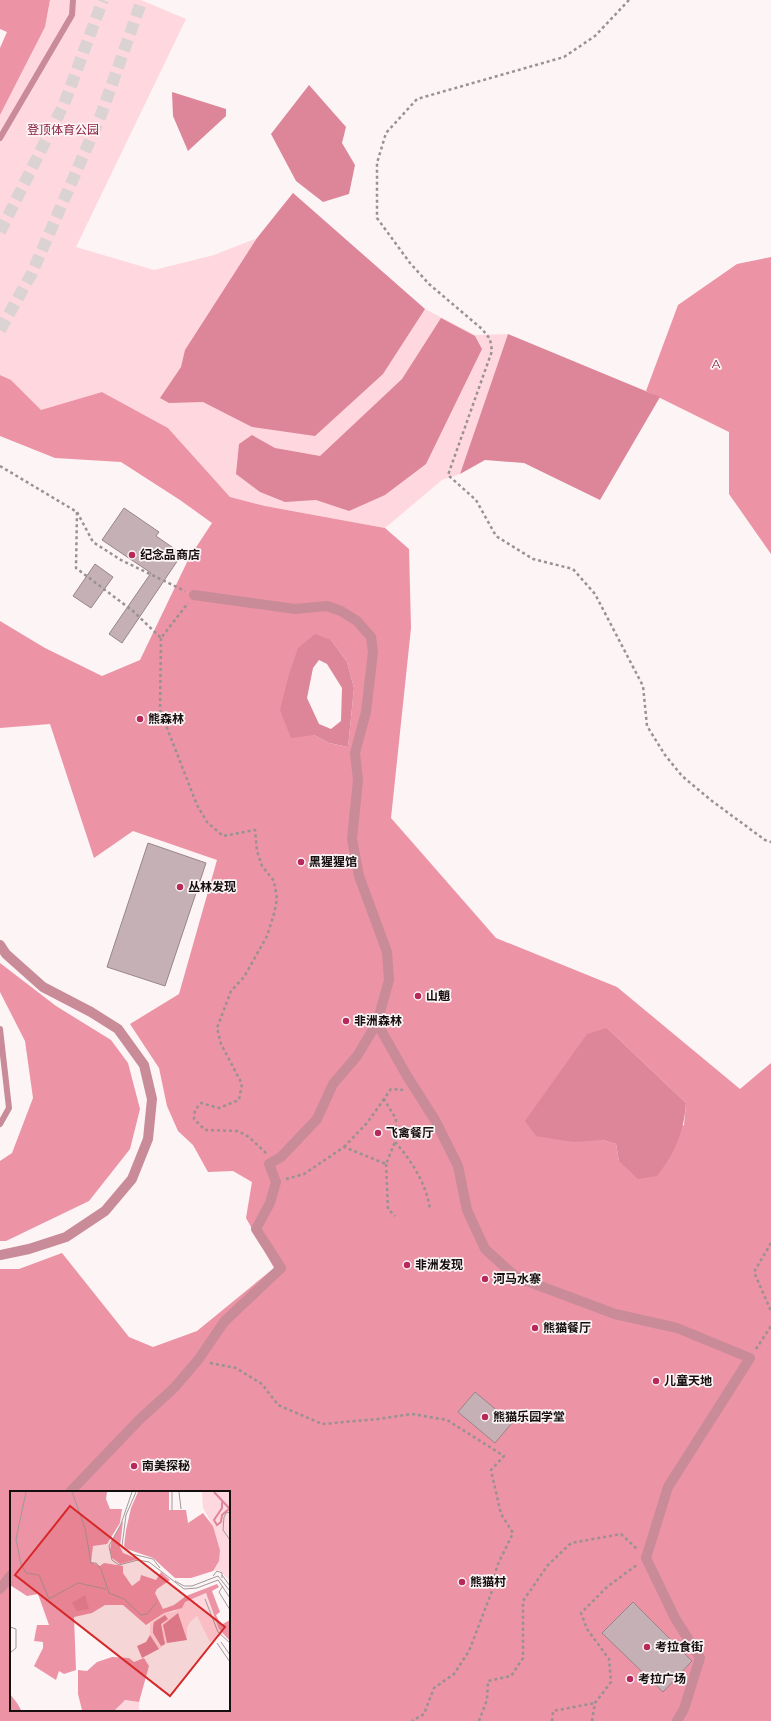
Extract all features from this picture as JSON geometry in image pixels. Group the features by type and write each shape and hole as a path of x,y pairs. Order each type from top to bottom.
{"street":[{"path":"71,1491 139,1420 174,1388 198,1360 224,1322 281,1268 256,1228 270,1203 276,1182 269,1164 281,1156 317,1119 333,1084 357,1056 377,1023 389,980 387,952 359,876 352,839 358,780 355,753 366,712 373,652 371,637 357,621 341,611 327,606 295,609 194,595"},
{"path":"0,945 6,954 43,987 92,1012 118,1029 144,1065 152,1099 148,1139 132,1179 105,1211 66,1237 29,1249 0,1255"},
{"path":"377,1023 435,1120 458,1166 467,1210 485,1249 516,1277 615,1314 677,1328 750,1358 668,1487 646,1558 675,1618 700,1658 684,1709 677,1721"},
{"path":"0,1589 10,1576"}],"lane":[{"path":"0,138 72,15 73,0"},
{"path":"0,1029 9,1108 0,1124"}],"path":[{"path":"629,0 595,36 564,57 417,99 386,133 376,163 376,218 410,263 429,284 482,329 490,339 492,351 448,475 476,500 496,536 533,559 573,569 595,594 643,686 647,726 665,755 682,776 712,801 765,840 771,842"},
{"path":"0,466 77,512 93,542 121,560 194,595 161,638 160,710 196,805 207,822 223,836 255,830 257,851 262,866 274,881 277,899 267,936 244,977 231,991 217,1028 221,1044 242,1084 239,1100 219,1108 201,1103 195,1110 194,1118 205,1130 238,1131 249,1137 266,1152 269,1164"},
{"path":"77,512 76,568 133,611 161,638"},
{"path":"276,1182 304,1174 344,1147 367,1123 391,1089 416,1090"},
{"path":"384,1099 396,1119 395,1142 386,1164 388,1209 395,1216"},
{"path":"395,1142 407,1156 428,1195 430,1210"},
{"path":"344,1147 386,1164"},
{"path":"771,1243 754,1272 771,1311"},
{"path":"750,1358 771,1326"},
{"path":"198,1360 236,1368 262,1384 278,1405 322,1424 378,1419 412,1414 447,1420 504,1456 491,1470 501,1514 513,1533 497,1566 492,1591 469,1651 454,1674 434,1688 424,1714 412,1721"},
{"path":"479,1721 487,1700 488,1681 511,1676 523,1658 523,1600 548,1565 571,1543 621,1534 646,1558 607,1587 581,1613 587,1629 609,1659 611,1682 595,1703 592,1721"},
{"path":"552,1721 553,1712 595,1703"}],"green space":[{"path":"0,0 50,0 45,27 0,115 0,48 7,32 0,29"},
{"name":"登顶体育公园","path":"50,0 141,0 186,19 76,247 154,270 214,255 257,238 293,193 425,309 475,335 508,334 460,474 442,480 385,528 265,506 230,497 168,428 102,392 41,411 11,380 0,375 0,115 45,27"},
{"name":"A","path":"771,257 771,554 729,494 729,432 646,391 678,305 737,264"},
{"path":"0,375 11,380 41,410 102,392 168,428 230,497 265,506 385,528 409,549 411,628 391,818 496,938 617,987 740,1089 771,1063 771,1721 0,1721 0,1269 19,1269 62,1253 129,1337 153,1347 197,1331 274,1268 246,1218 252,1182 233,1171 208,1172 193,1145 178,1131 167,1106 159,1068 130,1024 179,994 217,860 133,831 94,858 50,724 0,728 0,621 45,648 102,676 140,660 189,558 212,523 180,500 121,462 55,458 0,436","holes":["331,640 347,662 354,688 348,747 329,743 314,735 289,674","607,1028 686,1103 684,1125 619,1161 616,1144 602,1140"]},
{"path":"0,963 56,1006 111,1040 128,1063 140,1109 130,1149 89,1201 6,1241 0,1241 0,1161 12,1153 33,1098 25,1041 0,992"}],"shaded area":[{"path":"309,85 346,127 342,143 355,165 349,194 323,202 296,181 271,134"},
{"path":"172,92 226,109 226,116 188,151 173,116"},
{"path":"293,193 425,309 383,374 315,436 252,427 203,402 169,403 160,398 181,367 185,350 257,238"},
{"path":"441,318 475,336 482,349 426,464 385,495 349,511 316,500 285,502 260,492 236,474 239,444 252,435 275,448 320,456 402,379"},
{"path":"508,334 660,397 600,500 524,463 485,460 460,474"},
{"path":"315,634 331,640 347,662 354,688 348,747 329,743 314,735 291,738 280,710 289,674 298,648","holes":["319,660 327,664 342,688 341,721 331,729 319,724 307,698 313,668"]},
{"path":"607,1028 686,1103 685,1114 678,1142 669,1159 657,1176 638,1179 619,1161 616,1144 602,1140 573,1142 536,1136 525,1121 587,1034"}],"building":[{"path":"124,508 159,532 156,536 182,554 122,643 109,634 151,573 102,540"},
{"path":"95,564 113,577 91,608 73,596"},
{"path":"148,843 206,863 165,986 107,967"},
{"name":"熊猫乐园学堂","path":"475,1392 512,1423 495,1443 458,1412"},
{"path":"633,1602 692,1661 663,1692 602,1633"}],"tunnel":[{"path":"0,232 64,104 103,0"},
{"path":"0,330 32,273 101,115 142,0"}],"place":[{"name":"纪念品商店","path":"132,555"},
{"name":"熊森林","path":"140,719"},
{"name":"黑猩猩馆","path":"301,862"},
{"name":"丛林发现","path":"180,887"},
{"name":"山魈","path":"418,996"},
{"name":"非洲森林","path":"346,1021"},
{"name":"飞禽餐厅","path":"378,1133"},
{"name":"非洲发现","path":"407,1265"},
{"name":"河马水寨","path":"485,1279"},
{"name":"熊猫餐厅","path":"535,1328"},
{"name":"儿童天地","path":"656,1381"},
{"name":"熊猫乐园学堂","path":"485,1417"},
{"name":"南美探秘","path":"134,1466"},
{"name":"熊猫村","path":"462,1582"},
{"name":"考拉食街","path":"647,1647"},
{"name":"考拉广场","path":"630,1679"}]}
